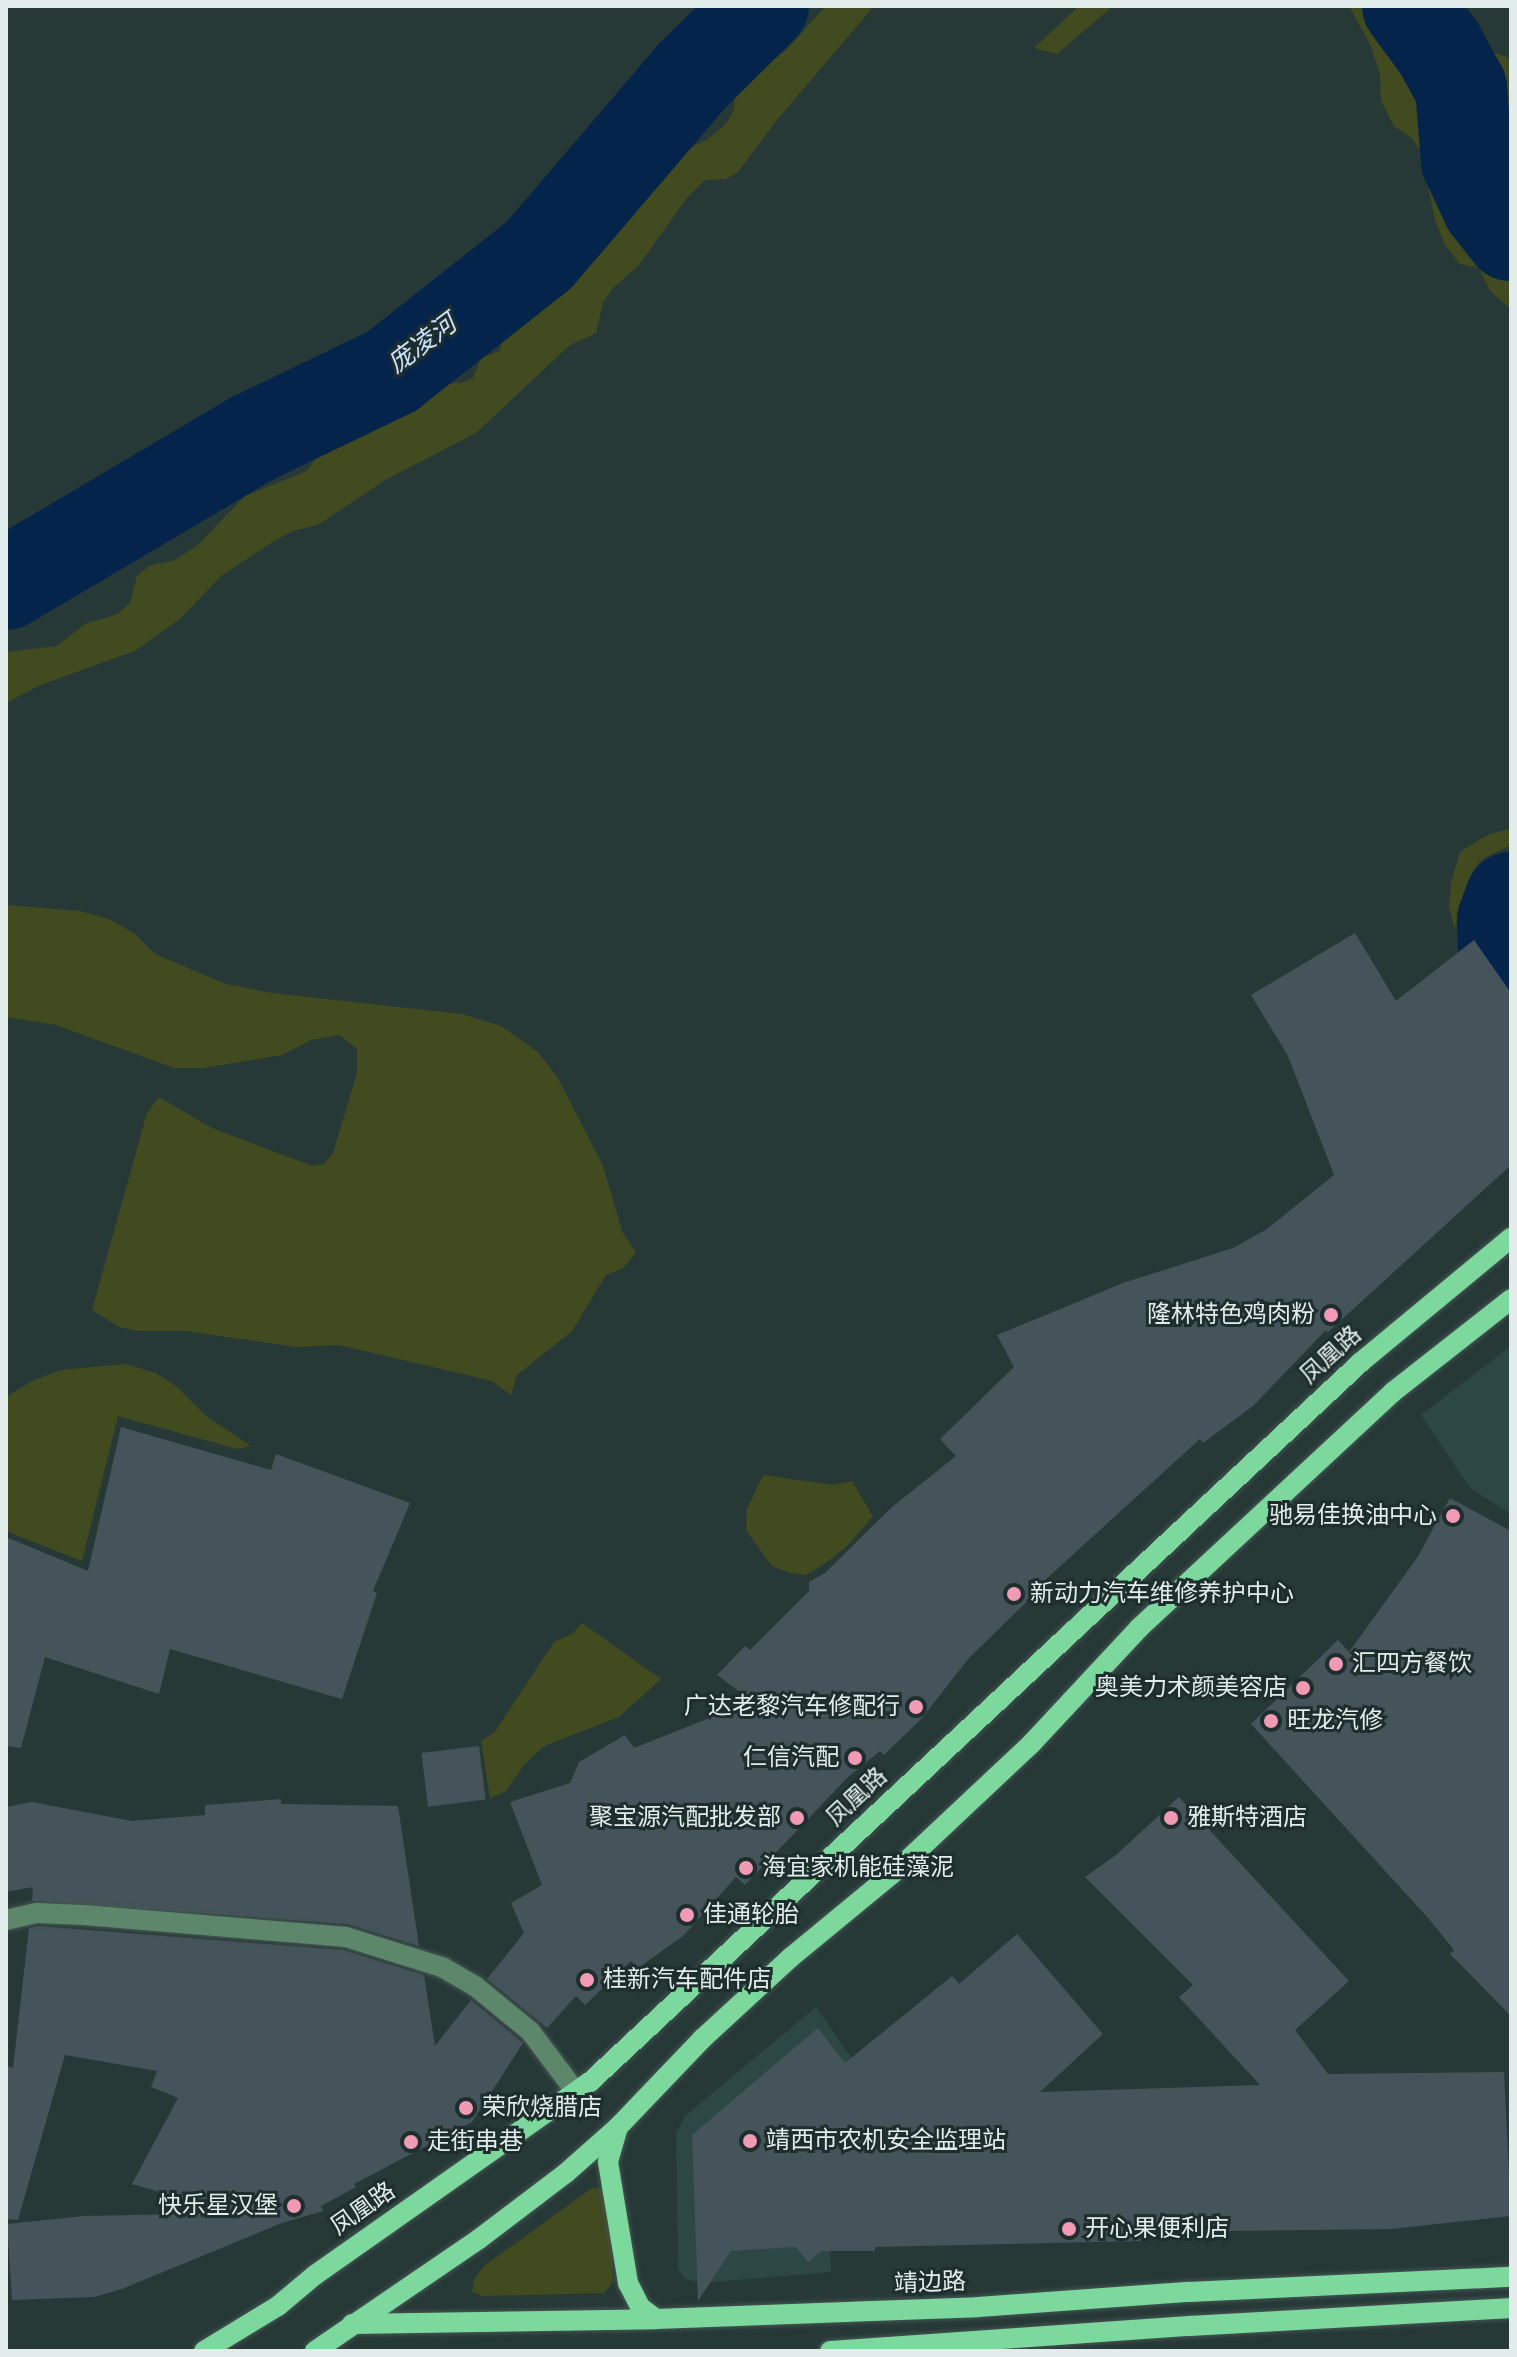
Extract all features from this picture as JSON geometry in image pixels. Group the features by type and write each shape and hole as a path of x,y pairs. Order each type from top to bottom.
{"main road":[{"name":"凤凰路","path":"204,2351 278,2306 315,2275 576,2092 1361,1362 1511,1238"},
{"path":"315,2351 350,2324 479,2239 566,2173 618,2127 702,2039 790,1958 910,1858 1031,1744 1139,1628 1393,1392 1511,1299"},
{"path":"618,2127 608,2162 628,2283 640,2307 656,2319"},
{"name":"靖边路","path":"350,2324 656,2319 978,2307 1189,2292 1511,2277"},
{"path":"830,2351 1511,2308"}],"lane":[{"path":"6,1920 37,1913 84,1915 346,1937 442,1967 475,1986 530,2031 576,2092"}],"shaded area":[{"path":"1511,1346 1511,1514 1469,1487 1421,1415"},
{"name":"靖西市农机安全监理站","path":"816,2007 857,2066 825,2128 831,2272 701,2283 685,2279 678,2269 676,2133 685,2116"}],"green space":[{"path":"826,6 874,6 777,120 738,172 726,179 705,180 687,198 639,265 613,288 603,302 596,333 570,345 476,433 387,479 318,525 293,531 274,541 221,576 181,618 135,651 40,685 6,703 6,652 57,646 85,624 118,614 130,603 137,576 149,566 175,560 197,546 245,496 307,471 345,421 358,421 386,402 419,400 434,385 465,382 473,378 481,358 500,351 506,319 517,311 532,310 549,303 566,289 574,273 575,259 617,219 658,165 708,139 726,124 734,110 735,90 740,77 751,69 767,65 787,49"},
{"path":"1079,6 1113,6 1057,54 1034,48"},
{"path":"1349,6 1385,6 1425,67 1438,99 1472,224 1511,267 1511,309 1490,291 1479,268 1460,264 1445,245 1435,220 1421,153 1413,139 1394,126 1381,101 1380,74 1370,44"},
{"path":"1429,6 1443,6 1448,26 1466,41 1511,59 1511,197 1494,158 1479,89"},
{"path":"1511,829 1511,845 1482,859 1473,870 1469,898 1454,928 1449,906 1451,882 1460,852 1489,834"},
{"path":"6,905 80,911 111,920 135,934 155,954 226,984 272,993 462,1014 501,1026 538,1052 558,1078 603,1166 622,1231 636,1253 623,1268 606,1275 572,1331 517,1375 511,1395 492,1381 339,1345 297,1347 185,1331 138,1331 119,1327 92,1310 147,1113 159,1097 212,1128 312,1166 324,1164 333,1153 357,1073 357,1049 340,1035 311,1040 282,1055 203,1068 174,1068 56,1025 6,1017"},
{"path":"126,1364 156,1373 177,1387 206,1416 251,1446 237,1449 118,1416 82,1561 6,1531 6,1397 34,1380 61,1370"},
{"path":"763,1475 833,1485 852,1481 873,1516 847,1546 827,1562 806,1575 790,1573 772,1566 746,1530 747,1509"},
{"path":"582,1623 661,1679 619,1717 544,1746 524,1765 506,1791 490,1798 481,1741 494,1733 554,1642 572,1634"},
{"path":"592,2188 603,2189 611,2234 613,2282 604,2293 483,2296 472,2292 474,2280 484,2266"}],"building":[{"path":"1355,933 1396,1001 1474,940 1511,993 1511,1165 1327,1333 1326,1330 1253,1406 1203,1443 1200,1439 1044,1581 1046,1583 969,1658 922,1718 884,1755 880,1751 847,1778 745,1885 736,1877 683,1936 638,1968 631,1961 585,2005 576,1996 547,2028 487,1979 524,1933 511,1903 542,1885 510,1802 570,1783 579,1762 625,1735 634,1748 752,1701 717,1675 745,1646 750,1650 809,1591 809,1582 825,1573 892,1507 956,1456 940,1439 1014,1367 997,1335 1123,1283 1233,1248 1267,1229 1334,1175 1288,1056 1251,995"},
{"path":"121,1427 271,1470 276,1454 410,1503 373,1591 377,1593 342,1699 170,1649 159,1694 45,1657 21,1748 6,1746 6,1537 88,1571"},
{"path":"1450,1498 1511,1531 1511,2016 1450,1954 1454,1950 1429,1919 1251,1724 1338,1640 1349,1652 1417,1558"},
{"path":"479,1746 486,1800 428,1807 421,1753"},
{"path":"1179,1797 1349,1981 1295,2030 1328,2074 1504,2072 1511,2216 1391,2229 1225,2231 1142,2235 1142,2241 875,2247 875,2251 822,2251 808,2262 796,2247 731,2251 698,2301 692,2135 818,2028 845,2063 952,1976 959,1984 1017,1934 1103,2034 1040,2092 1260,2085 1179,1997 1193,1985 1085,1877 1116,1855"},
{"path":"281,1799 281,1804 398,1806 419,1946 347,1924 32,1901 33,1887 6,1892 6,1807 32,1802 132,1821 205,1815 205,1805"},
{"path":"38,1926 343,1950 424,1975 435,2046 471,2000 523,2043 472,2122 354,2184 356,2187 321,2206 323,2211 282,2223 122,2289 94,2297 12,2300 7,2224 84,2216 233,2213 132,2184 178,2098 151,2087 157,2071 65,2055 18,2220 6,2219 6,2066 13,2068 29,1928"}],"waterway":[{"name":"庞凌河","path":"6,584 253,438 392,371 539,255 691,77 763,6"},
{"path":"1408,6 1439,48 1461,88 1467,161 1488,206 1511,235"},
{"path":"1511,898 1503,920 1504,947 1511,956"}],"place":[{"name":"隆林特色鸡肉粉","path":"1331,1315"},
{"name":"驰易佳换油中心","path":"1453,1516"},
{"name":"新动力汽车维修养护中心","path":"1014,1594"},
{"name":"汇四方餐饮","path":"1336,1664"},
{"name":"奥美力术颜美容店","path":"1303,1688"},
{"name":"广达老黎汽车修配行","path":"916,1707"},
{"name":"旺龙汽修","path":"1271,1721"},
{"name":"仁信汽配","path":"855,1758"},
{"name":"聚宝源汽配批发部","path":"797,1818"},
{"name":"雅斯特酒店","path":"1171,1818"},
{"name":"海宜家机能硅藻泥","path":"746,1868"},
{"name":"佳通轮胎","path":"687,1915"},
{"name":"桂新汽车配件店","path":"587,1980"},
{"name":"荣欣烧腊店","path":"466,2108"},
{"name":"靖西市农机安全监理站","path":"750,2141"},
{"name":"走街串巷","path":"411,2142"},
{"name":"快乐星汉堡","path":"294,2206"},
{"name":"开心果便利店","path":"1069,2229"}]}
